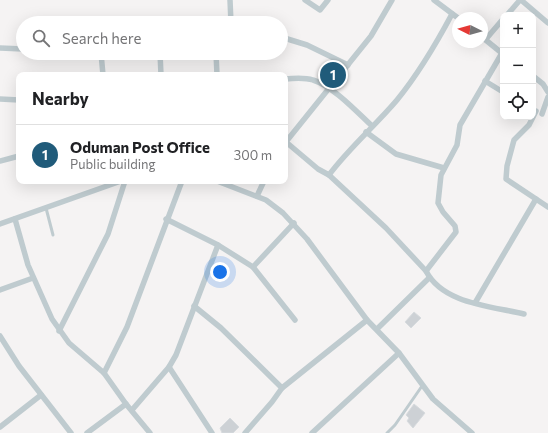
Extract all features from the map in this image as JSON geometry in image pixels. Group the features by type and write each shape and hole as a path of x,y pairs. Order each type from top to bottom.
{"street":[{"path":"230,0 231,16"},
{"path":"305,0 320,10 328,0"},
{"path":"288,139 330,90 371,36 392,0"},
{"path":"329,176 366,132 396,101 420,70 452,14 434,0"},
{"path":"510,12 520,0 548,23"},
{"path":"488,34 500,22"},
{"path":"288,39 307,45 348,65"},
{"path":"488,41 500,51"},
{"path":"0,48 16,49"},
{"path":"426,271 456,232 455,226 443,212 438,203 441,175 457,145 460,125 500,56"},
{"path":"102,60 103,72"},
{"path":"160,60 161,72"},
{"path":"216,60 217,72"},
{"path":"288,79 302,78 313,80 330,90 372,126"},
{"path":"536,78 543,84 548,92"},
{"path":"485,81 500,90"},
{"path":"548,97 529,125 514,140 506,173 506,179 509,182 548,207"},
{"path":"0,99 16,100"},
{"path":"537,112 548,116"},
{"path":"366,132 396,154 444,168"},
{"path":"288,145 329,176 386,228 426,271 429,278 447,293 475,303 524,314"},
{"path":"0,161 16,157"},
{"path":"0,224 109,184"},
{"path":"59,331 108,234 124,184"},
{"path":"104,373 127,327 142,290 166,219 181,184"},
{"path":"224,184 257,196 276,207 294,223 367,320 398,353 433,399 472,433"},
{"path":"257,196 263,184"},
{"path":"475,303 536,199"},
{"path":"15,219 33,278 59,331 87,360 104,373 126,404 150,433"},
{"path":"166,219 218,245 253,267 295,320"},
{"path":"253,267 294,223"},
{"path":"132,410 169,367 176,355 218,245"},
{"path":"0,290 33,278"},
{"path":"377,329 429,278"},
{"path":"194,306 221,328 282,388"},
{"path":"245,433 282,388 367,320"},
{"path":"0,336 19,366 71,433"},
{"path":"312,433 398,353"},
{"path":"169,367 212,433"},
{"path":"1,425 41,395"},
{"path":"87,433 126,404"}],"lane":[{"path":"46,207 53,235"},
{"path":"387,433 395,425 422,386"}],"building":[{"path":"414,312 421,318 411,328 405,322"},
{"path":"414,404 425,413 413,428 407,421 409,418 406,415"},
{"path":"230,418 239,427 233,433 222,433 220,428"}],"place":[{"name":"Oduman Post Office","path":"333,75"}]}
